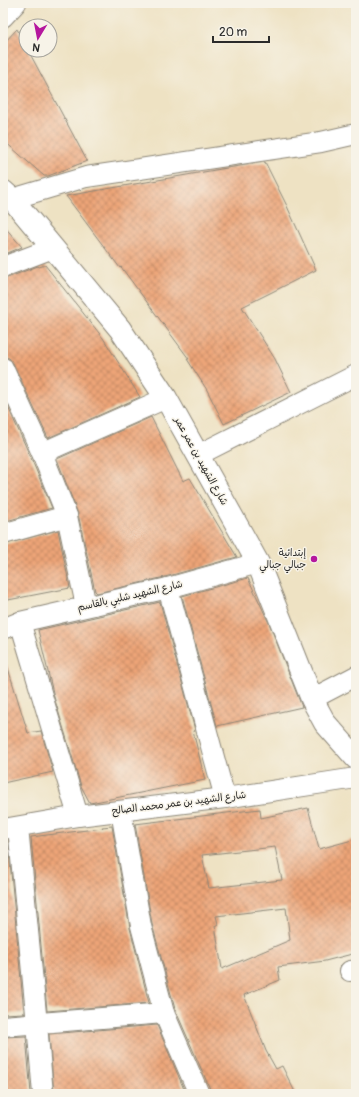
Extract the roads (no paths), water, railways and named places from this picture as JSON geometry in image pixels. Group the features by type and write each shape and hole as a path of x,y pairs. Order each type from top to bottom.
{"street":[{"path":"3,17 16,3"},
{"path":"7,195 86,177 321,142 356,134"},
{"name":"شارع الشهيد بن عمر عمر","path":"7,195 120,329 166,398 258,563 312,700 325,723 356,758"},
{"path":"3,267 53,248"},
{"path":"3,368 42,453 67,516 86,606"},
{"path":"198,455 356,375"},
{"path":"42,453 166,398"},
{"path":"3,534 67,516"},
{"name":"شارع الشهيد شلبي بالقاسم","path":"11,626 86,606 168,588 258,563"},
{"path":"168,588 224,798"},
{"path":"11,626 78,816"},
{"path":"312,700 356,676"},
{"name":"شارع الشهيد بن عمر محمد الصالح","path":"10,828 78,816 224,798 356,778"},
{"path":"121,811 141,926 164,1013 199,1094"},
{"path":"10,828 37,1024 43,1094"},
{"path":"3,1026 164,1013"}],"place":[{"name":"إبتدائية جبالي جبالي","path":"314,559"}]}
